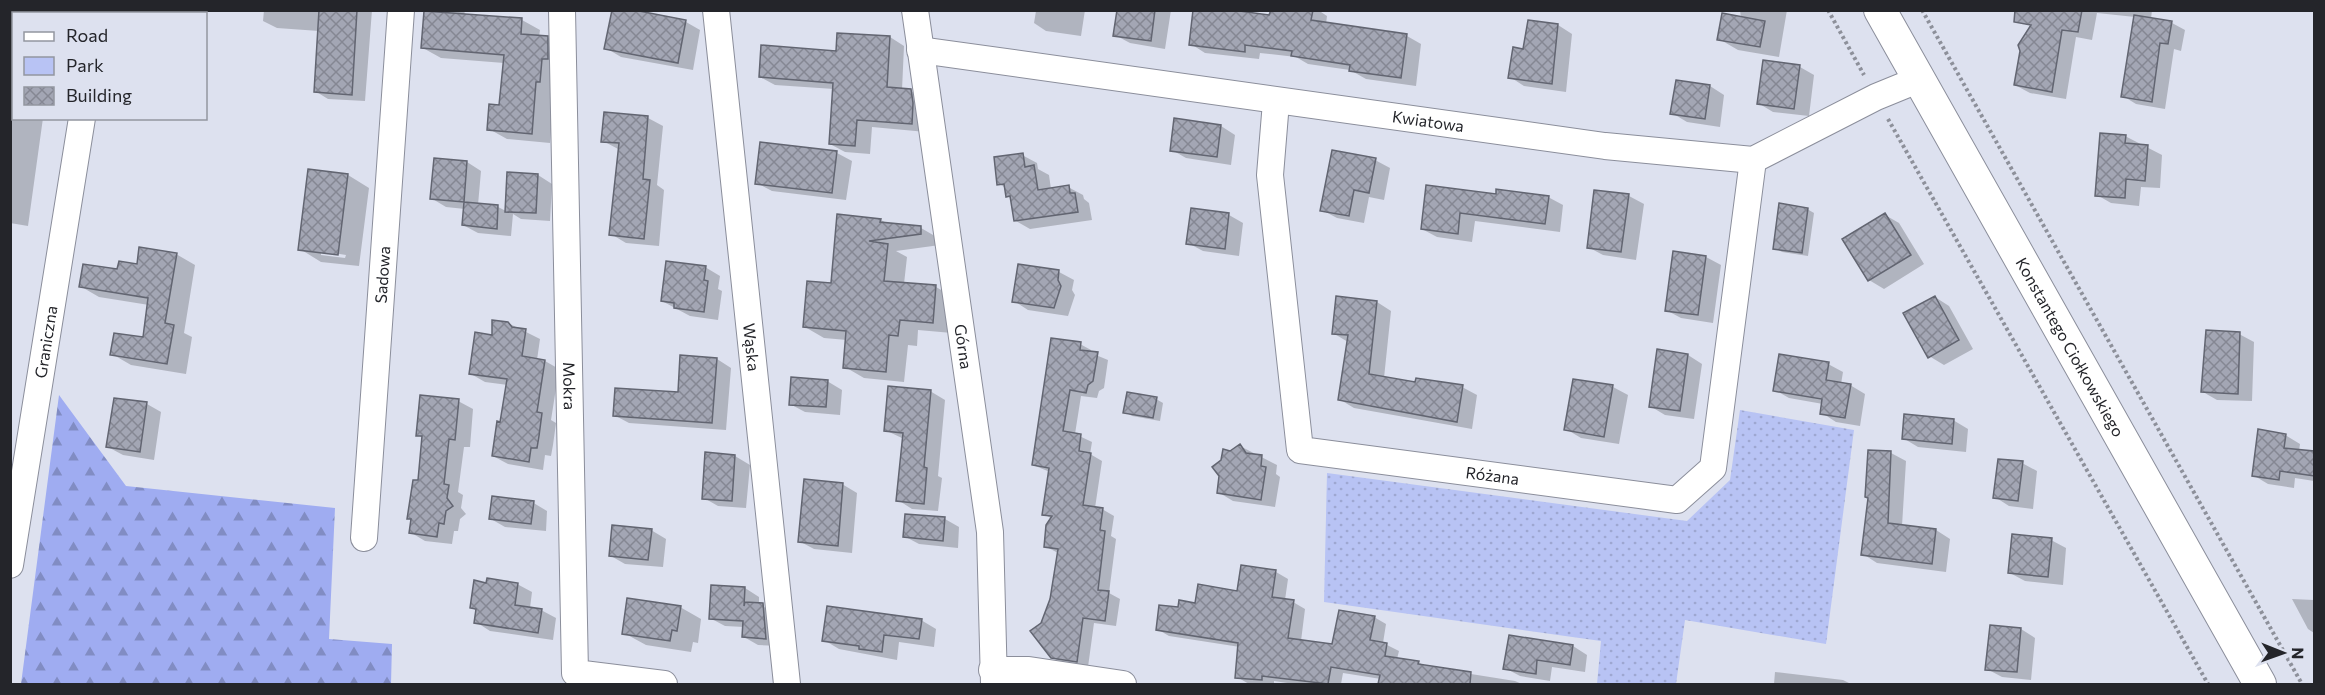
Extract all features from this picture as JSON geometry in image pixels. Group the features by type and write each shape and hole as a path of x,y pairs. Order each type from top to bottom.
{"street":[{"name":"Sadowa","path":"364,538 401,10"},
{"name":"Mokra","path":"562,10 575,673 664,684"},
{"name":"Wąska","path":"716,10 787,684"},
{"name":"Konstantego Ciołkowskiego","path":"1880,10 2260,684"},
{"name":"Górna","path":"909,11 920,50 990,532 993,677"},
{"name":"Kwiatowa","path":"920,50 1276,102 1605,146 1753,160"},
{"path":"1753,160 1876,97 1920,79"},
{"name":"Różana","path":"1276,102 1270,175 1300,450 1677,500 1713,468 1753,160"},
{"name":"Graniczna","path":"10,565 82,120"},
{"path":"993,677 1029,670 1123,684"}],"path":[{"path":"1828,10 2208,684"},
{"path":"1922,10 2302,684"}],"green space":[{"path":"59,395 126,486 335,508 329,639 392,644 391,684 21,684"},
{"path":"1740,410 1854,430 1826,644 1685,620 1676,684 1597,684 1601,641 1324,602 1327,473 1687,521 1730,480"}],"building":[{"path":"319,10 357,10 352,95 314,92"},
{"path":"612,10 634,10 686,20 678,63 604,49"},
{"path":"1117,10 1155,10 1151,41 1113,36"},
{"path":"1193,10 1232,10 1269,15 1271,10 1313,10 1311,20 1407,34 1401,78 1349,71 1350,65 1291,56 1292,51 1245,45 1245,52 1189,45"},
{"path":"2015,10 2082,10 2078,32 2062,30 2052,92 2014,85 2020,51 2018,45 2031,25 2014,22"},
{"path":"424,11 522,18 521,34 548,36 548,59 542,59 540,82 536,82 532,134 487,130 489,104 499,105 504,55 421,48"},
{"path":"1722,13 1765,21 1760,47 1717,40"},
{"path":"2134,15 2172,21 2168,44 2160,43 2152,102 2121,97"},
{"path":"1528,20 1558,24 1552,84 1508,78 1513,47 1523,49"},
{"path":"837,33 890,36 887,87 911,89 912,124 857,120 855,146 829,144 833,83 759,77 761,45 836,51"},
{"path":"1763,60 1800,65 1794,109 1757,104"},
{"path":"1676,80 1710,85 1705,119 1670,114"},
{"path":"604,112 648,116 643,179 650,180 644,239 609,235 619,143 601,142"},
{"path":"1174,118 1221,125 1217,157 1170,151"},
{"path":"2100,133 2126,135 2125,143 2148,145 2145,181 2126,179 2125,198 2095,196"},
{"path":"760,142 837,151 832,193 755,184"},
{"path":"1332,150 1376,158 1369,193 1354,190 1349,216 1320,211"},
{"path":"1023,153 1025,167 1034,165 1038,190 1069,185 1070,193 1075,193 1078,212 1014,221 1010,196 1006,197 1004,184 997,185 994,157"},
{"path":"434,158 467,161 464,202 430,199"},
{"path":"308,169 348,174 338,255 298,250"},
{"path":"507,172 538,174 536,213 505,212"},
{"path":"1426,185 1496,194 1496,189 1549,196 1545,224 1460,213 1458,234 1421,229"},
{"path":"1594,190 1629,194 1621,252 1587,248"},
{"path":"464,202 498,205 497,229 462,225"},
{"path":"1779,203 1808,208 1802,253 1773,249"},
{"path":"1191,208 1229,213 1225,249 1186,244"},
{"path":"1885,213 1911,255 1868,281 1842,239"},
{"path":"837,214 881,219 880,222 921,226 921,234 869,241 888,244 884,281 936,285 933,323 900,320 898,336 889,335 886,372 843,368 846,331 803,327 807,281 831,283"},
{"path":"139,247 177,253 165,323 174,325 167,364 110,355 114,333 143,337 148,298 79,287 83,264 117,269 119,261 137,264"},
{"path":"1673,251 1706,256 1698,315 1665,311"},
{"path":"666,261 706,266 704,280 708,281 704,312 674,308 674,303 661,301"},
{"path":"1018,264 1059,270 1058,280 1061,286 1054,308 1012,302"},
{"path":"1336,296 1377,301 1369,374 1415,382 1416,378 1463,385 1457,422 1338,400 1348,335 1332,334"},
{"path":"1935,296 1959,340 1928,358 1903,313"},
{"path":"492,320 508,322 512,327 526,329 522,356 545,360 537,412 542,413 539,436 537,448 531,448 529,462 492,456 507,379 469,374 475,332 492,335"},
{"path":"2206,330 2240,332 2238,394 2201,392"},
{"path":"1051,338 1081,342 1080,350 1098,352 1093,381 1088,385 1086,393 1070,390 1063,431 1081,434 1079,451 1091,453 1083,505 1103,508 1100,530 1105,531 1098,590 1109,591 1105,621 1083,618 1077,662 1051,658 1030,631 1041,623 1050,599 1058,549 1044,547 1046,525 1052,516 1042,515 1049,468 1032,465"},
{"path":"1657,349 1688,354 1680,411 1649,407"},
{"path":"1779,354 1829,362 1826,380 1851,384 1845,418 1820,414 1822,399 1773,391"},
{"path":"680,355 717,358 712,423 613,416 615,388 678,392"},
{"path":"791,377 828,380 826,407 789,405"},
{"path":"1573,379 1613,385 1604,437 1564,430"},
{"path":"888,386 931,390 924,467 927,468 924,504 896,501 903,433 884,431"},
{"path":"1127,392 1157,397 1153,418 1123,413"},
{"path":"420,395 459,399 455,440 449,439 444,484 449,485 447,498 453,506 446,511 444,524 439,523 437,537 409,533 411,519 407,519 413,480 418,480 422,436 416,436"},
{"path":"114,398 147,402 140,452 106,447"},
{"path":"1904,414 1954,419 1952,444 1902,439"},
{"path":"2258,429 2286,434 2284,448 2314,451 2314,476 2280,471 2279,480 2252,476"},
{"path":"1240,444 1246,453 1262,455 1261,466 1266,467 1261,500 1217,493 1219,476 1212,467 1221,460 1223,449 1230,451"},
{"path":"1868,450 1891,451 1888,523 1936,529 1932,564 1861,555 1868,498 1865,497"},
{"path":"705,452 735,455 732,501 702,499"},
{"path":"1998,459 2023,461 2018,501 1993,498"},
{"path":"804,479 843,483 838,546 798,542"},
{"path":"492,496 534,501 531,524 489,519"},
{"path":"905,514 945,517 943,541 903,537"},
{"path":"612,525 652,529 648,560 609,556"},
{"path":"2012,534 2052,538 2048,577 2008,573"},
{"path":"1241,565 1276,570 1272,597 1294,600 1288,638 1332,644 1339,610 1375,616 1370,640 1387,643 1385,656 1419,661 1418,664 1471,672 1470,684 1378,684 1380,675 1331,667 1328,684 1262,676 1262,680 1235,678 1238,643 1156,630 1159,605 1178,607 1179,600 1195,603 1198,584 1237,591"},
{"path":"487,578 518,583 515,605 542,609 538,633 474,623 476,609 470,608 474,580 486,583"},
{"path":"711,585 745,587 744,606 745,602 763,603 766,639 742,637 743,621 709,619"},
{"path":"627,598 681,606 677,631 672,630 670,641 622,634"},
{"path":"827,606 922,619 919,639 884,635 882,652 822,641"},
{"path":"1990,625 2021,628 2017,672 1985,670"},
{"path":"1509,635 1573,645 1570,665 1537,660 1536,674 1503,669"}]}
